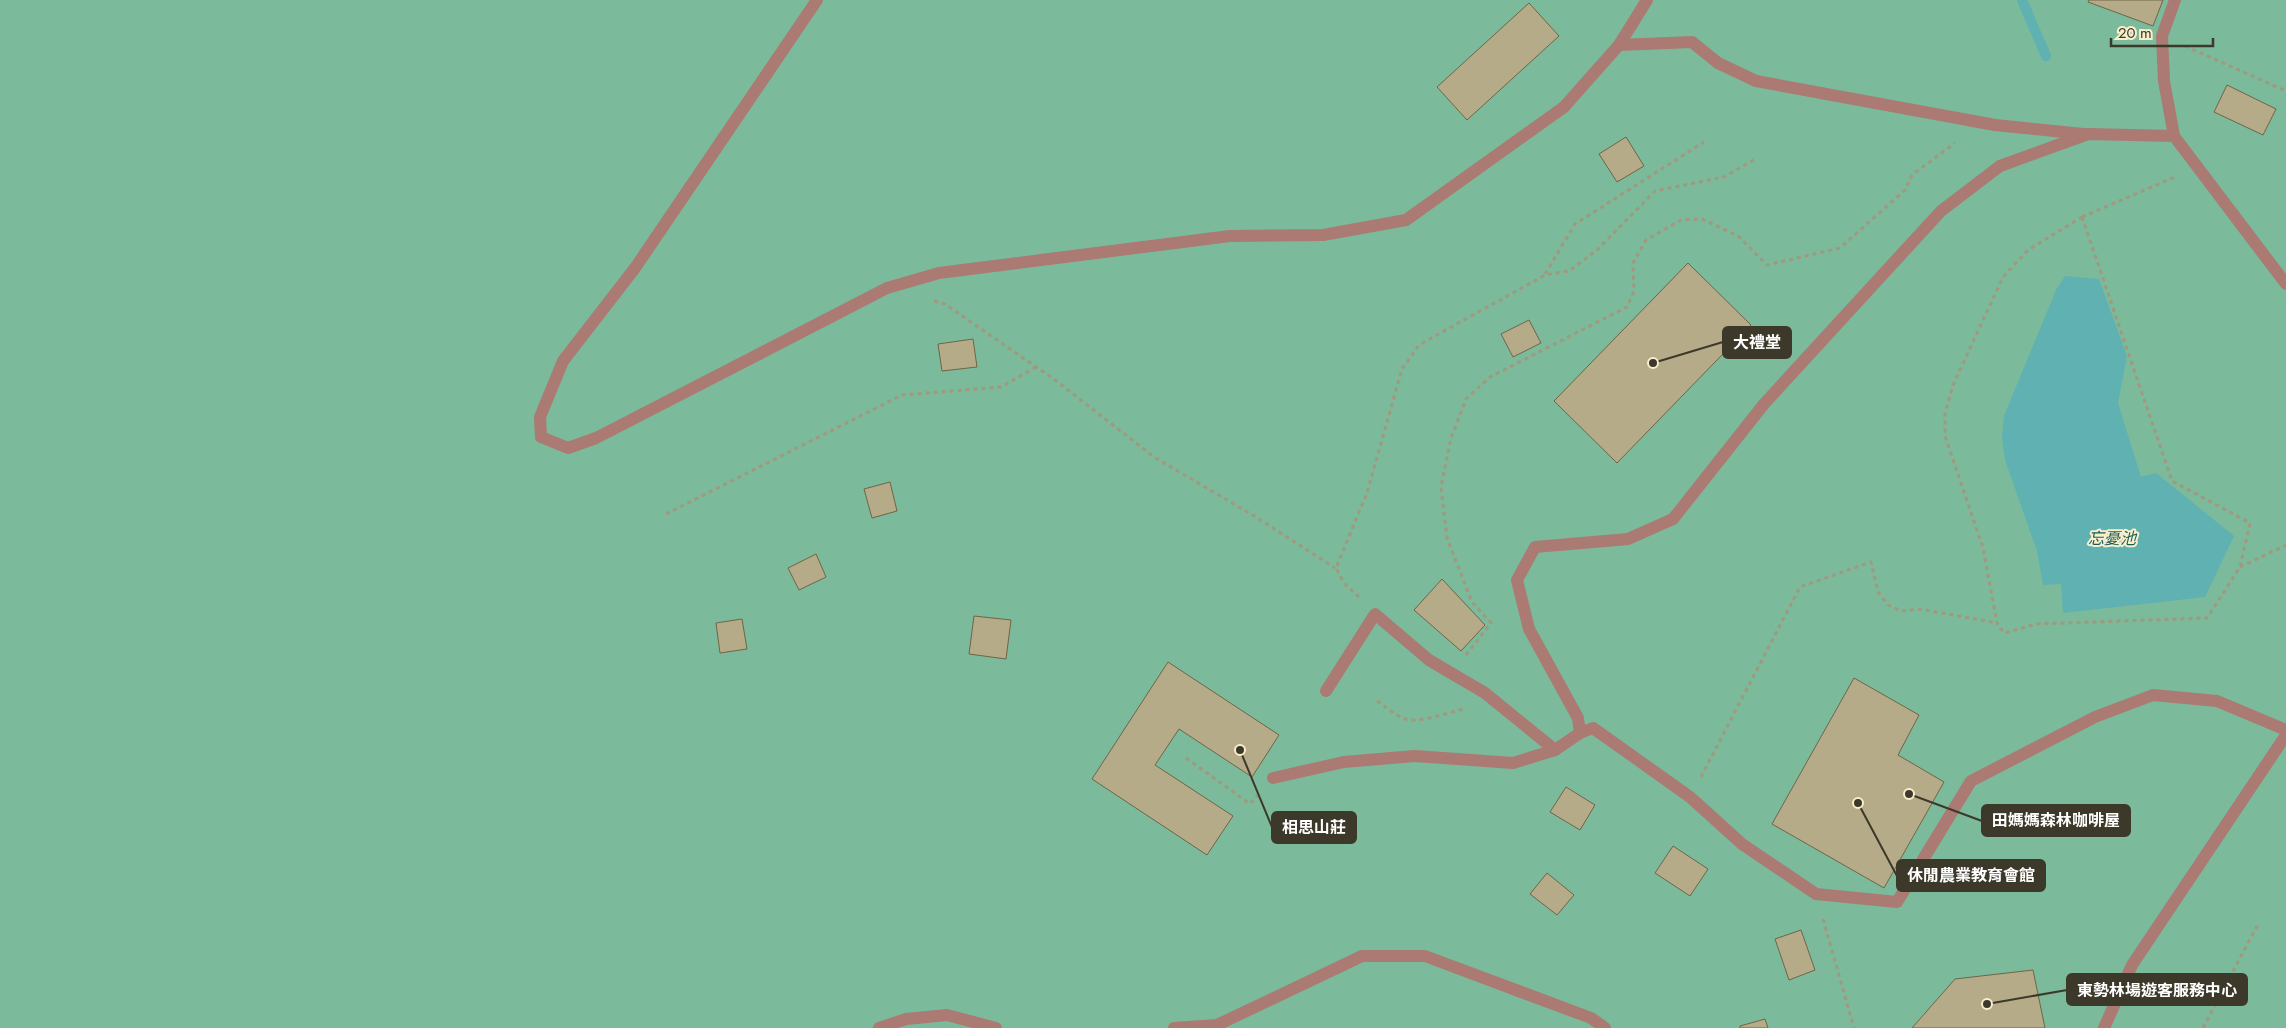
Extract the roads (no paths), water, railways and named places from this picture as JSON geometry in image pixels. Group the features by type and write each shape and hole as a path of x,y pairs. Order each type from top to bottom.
{"street":[{"path":"817,0 635,268 563,361 540,417 541,437 568,448 596,438 887,288 939,273 1230,236 1323,235 1406,220 1564,107 1619,45 1647,0"},
{"path":"2175,0 2162,36 2164,81 2174,136 2196,168 2286,284"},
{"path":"1619,45 1692,42 1718,63 1756,82 1995,125 2088,134 2174,136"},
{"path":"1580,733 1578,718 1529,629 1517,580 1534,547 1628,539 1673,519 1764,404 1941,210 2000,166 2088,134"},
{"path":"1326,691 1375,614 1429,660 1485,693 1556,750"},
{"path":"1274,778 1344,762 1415,756 1513,763 1556,750 1580,733 1593,728 1690,798 1742,844 1816,894 1897,902 1971,781 2095,717 2153,695 2217,701 2286,730"},
{"path":"2104,1028 2132,965 2286,735"},
{"path":"1174,1028 1217,1025 1362,956 1426,956 1591,1018 1605,1028"},
{"path":"879,1028 906,1019 947,1015 996,1028"}],"water":[{"name":"忘憂池","path":"2065,276 2099,279 2127,356 2118,403 2141,477 2156,473 2234,536 2205,597 2063,613 2061,584 2043,585 2037,551 2005,460 2002,438 2004,416 2056,290"}],"waterway":[{"path":"2022,0 2046,56"}],"place":[{"name":"大禮堂","path":"1653,363"},
{"name":"相思山莊","path":"1240,750"},
{"name":"田媽媽森林咖啡屋","path":"1909,794"},
{"name":"休閒農業教育會館","path":"1858,803"},
{"name":"東勢林場遊客服務中心","path":"1987,1004"}]}
